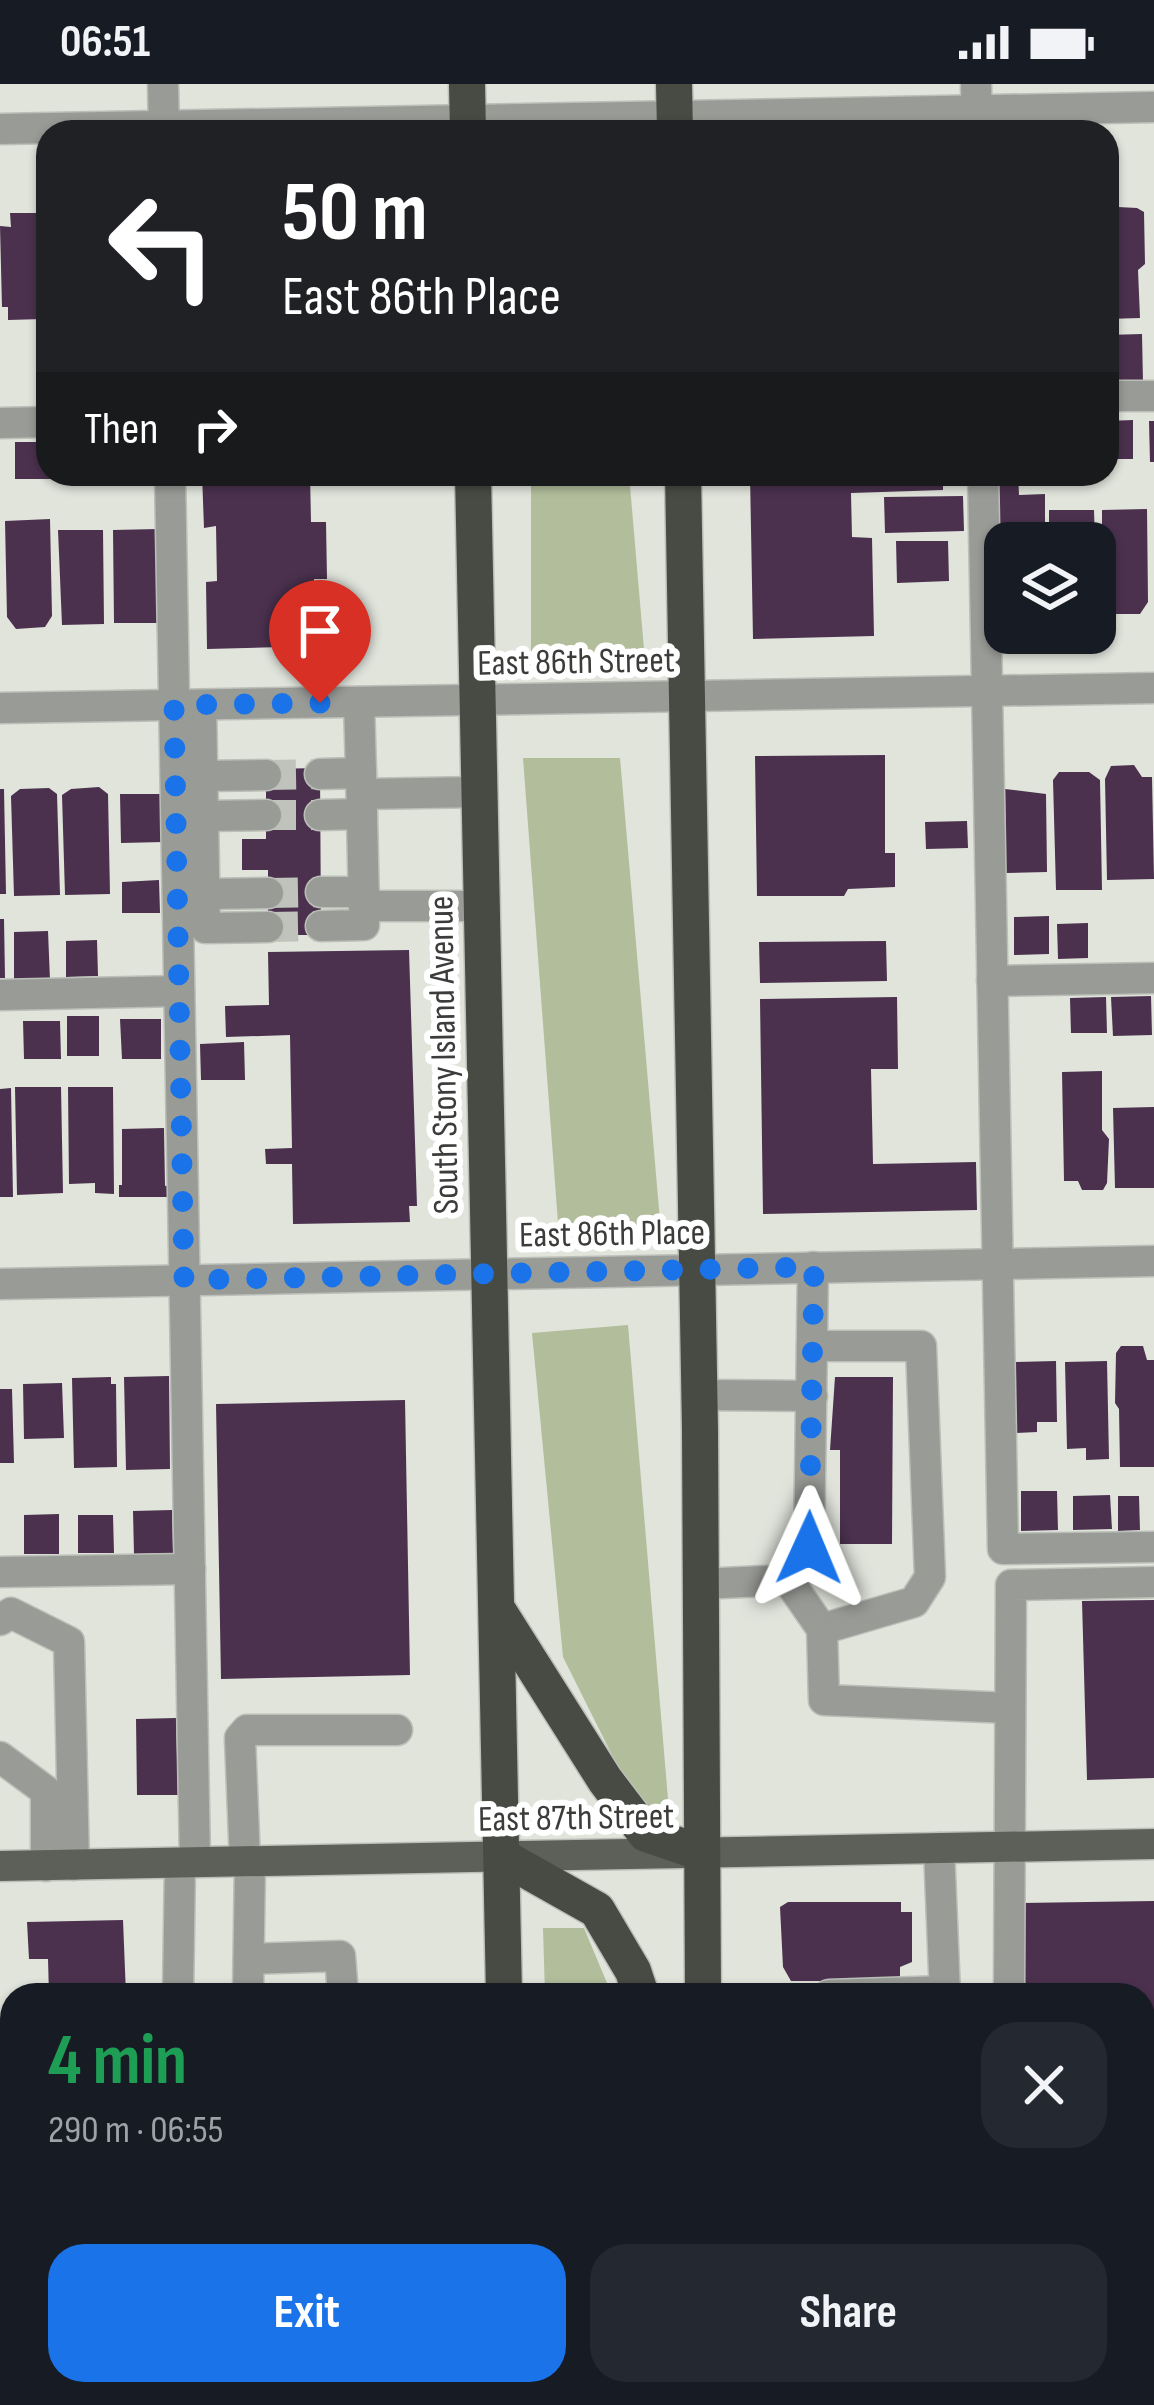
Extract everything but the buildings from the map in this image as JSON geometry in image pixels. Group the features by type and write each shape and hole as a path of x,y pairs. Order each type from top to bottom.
{"highway":[{"path":"467,84 468,120"},
{"name":"South Stony Island Avenue","path":"473,486 504,1983"},
{"path":"683,486 699,1395 703,1983"},
{"path":"499,1612 604,1780 646,1834 702,1853"},
{"path":"503,1857 597,1910 636,1983"}],"main road":[{"name":"East 87th Street","path":"0,1866 1154,1844"}],"street":[{"path":"163,84 164,120"},
{"path":"559,120 675,111 1154,107"},
{"path":"0,129 36,129"},
{"path":"1119,397 1154,396"},
{"path":"0,423 36,422"},
{"path":"171,486 187,705 179,991 190,1569 187,1863 179,1983"},
{"path":"983,486 1003,1550 1154,1547"},
{"name":"East 86th Street","path":"0,708 1154,688"},
{"path":"321,926 364,925 359,702"},
{"path":"187,705 202,776 205,928 268,926"},
{"path":"320,773 362,794"},
{"path":"202,776 266,775"},
{"path":"320,814 362,794 478,792"},
{"path":"203,817 266,815"},
{"path":"321,892 481,906"},
{"path":"204,894 268,893"},
{"path":"992,981 1154,978"},
{"path":"0,995 179,991"},
{"name":"East 86th Place","path":"0,1284 1154,1261"},
{"path":"788,1580 809,1548 814,1267"},
{"path":"812,1346 921,1346 930,1576 914,1603 821,1629"},
{"path":"699,1395 812,1396"},
{"path":"0,1572 190,1569"},
{"path":"788,1580 821,1629 824,1700 1010,1708"},
{"path":"701,1583 788,1580"},
{"path":"1009,1983 1011,1585 1154,1582"},
{"path":"0,1620 11,1613 69,1642 60,1865"},
{"path":"248,1983 248,1862 240,1738 248,1730 397,1730"},
{"path":"0,1756 46,1791 60,1865"},
{"path":"939,1849 945,1983"},
{"path":"249,1959 340,1956 342,1983"}],"green space":[{"path":"531,486 630,486 645,661 531,661"},
{"path":"523,758 620,758 661,1232 559,1236"},
{"path":"628,1325 669,1811 636,1803 563,1657 532,1333"},
{"path":"543,1928 584,1928 607,1983 545,1983"}],"tunnel":[{"path":"266,775 320,774"},
{"path":"266,815 320,815"},
{"path":"268,893 321,892"},
{"path":"268,927 321,926"}],"route":[{"path":"320,703 174,705 184,1280 814,1267 809,1548"}]}
